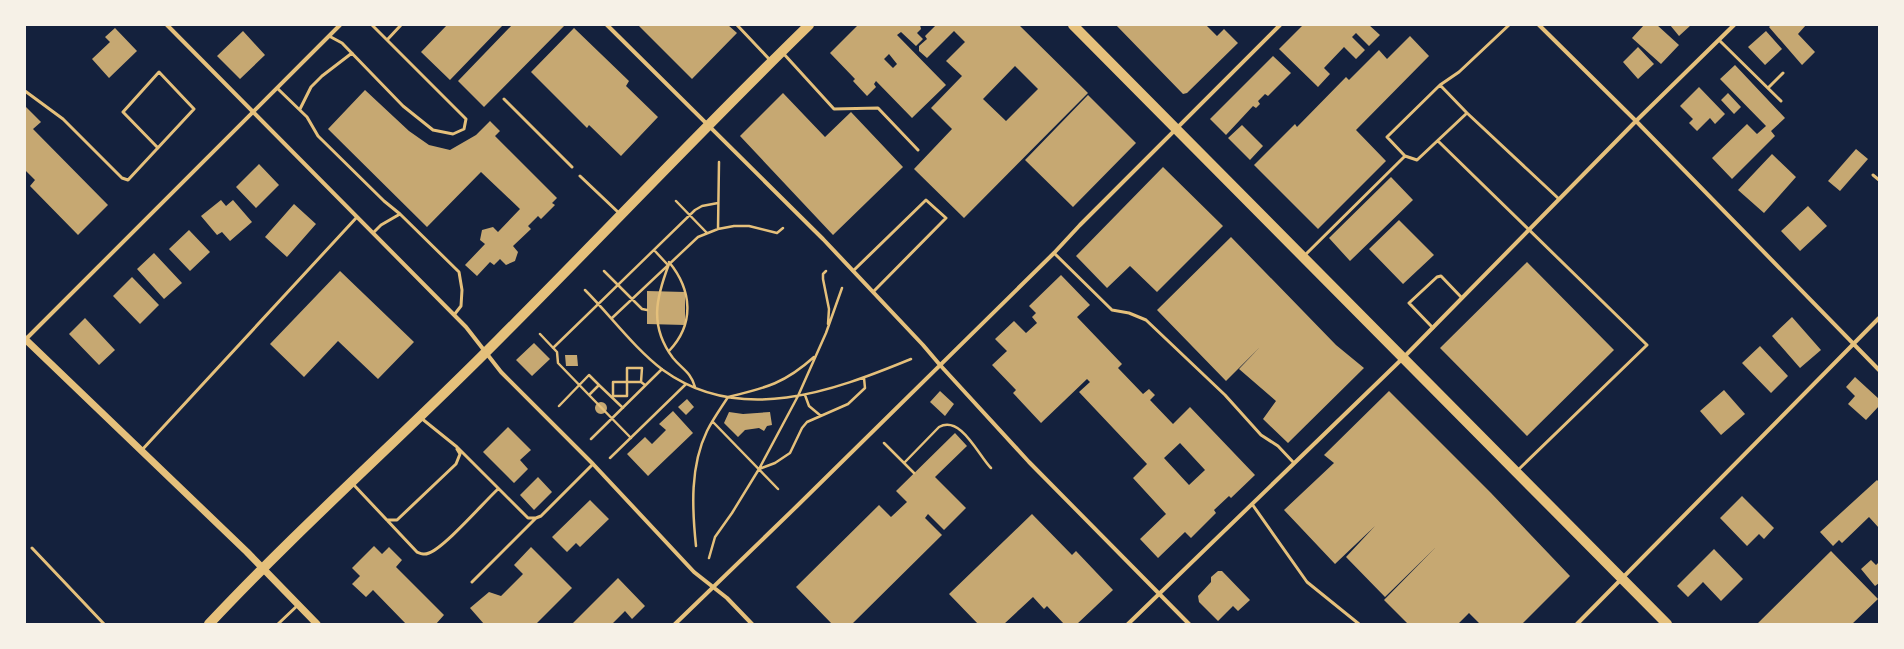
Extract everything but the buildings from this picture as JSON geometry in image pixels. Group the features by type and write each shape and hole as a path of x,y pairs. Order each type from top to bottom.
{"main road":[{"path":"209,624 262,567 485,353 708,124 809,25"},
{"path":"1073,25 1667,624"}],"street":[{"path":"167,25 466,327 501,372 593,464 694,572 727,598 752,624"},
{"path":"317,624 262,567 25,340 340,25"},
{"path":"607,25 823,239 923,345 1029,462 1189,624"},
{"path":"675,624 1054,253 1175,129 1280,25"},
{"path":"1539,25 1636,121 1879,370"},
{"path":"1128,624 1403,358 1636,121 1734,25"},
{"path":"1577,624 1879,318"}],"lane":[{"path":"329,36 342,43 403,106 433,130 454,134 464,129 466,120 372,25"},
{"path":"387,40 401,25"},
{"path":"737,25 771,62"},
{"path":"1467,113 1417,160 1404,156 1387,137 1440,85 1459,72 1509,25"},
{"path":"1719,40 1781,101"},
{"path":"782,52 834,109 878,108 918,150"},
{"path":"300,109 311,87 322,76 352,53"},
{"path":"25,91 63,119 122,178 128,180 158,148 194,109 159,72 123,112 158,148"},
{"path":"1768,88 1783,73"},
{"path":"1440,85 1467,113 1559,199"},
{"path":"278,88 308,117 318,136 459,272 462,290 461,306 454,315"},
{"path":"504,99 572,167"},
{"path":"1438,141 1647,345 1516,471"},
{"path":"1303,258 1404,156"},
{"path":"1873,175 1879,180"},
{"path":"580,176 620,214"},
{"path":"853,271 926,200 946,218 873,292"},
{"path":"373,233 381,225 400,214"},
{"path":"141,451 357,217"},
{"path":"1054,253 1112,310 1129,313 1146,320 1225,394 1261,435 1278,446 1294,463"},
{"path":"1433,328 1409,303 1437,277 1441,276 1462,298"},
{"path":"419,416 457,447 528,518 536,518"},
{"path":"385,519 397,520 456,464 460,454 457,447"},
{"path":"472,582 593,464"},
{"path":"351,482 417,552 423,555 430,553 442,544 498,489"},
{"path":"1252,504 1306,582 1359,624"},
{"path":"32,548 104,624"},
{"path":"278,624 298,605"}],"path":[{"path":"718,162 718,229"},
{"path":"676,201 707,233"},
{"path":"554,348 690,215 702,206 718,203"},
{"path":"612,318 693,240 718,229 749,226 777,233 783,228"},
{"path":"654,250 668,263 682,280 688,306 683,332 669,352"},
{"path":"668,263 661,283 657,308 660,331 669,352 692,377 695,387"},
{"path":"604,271 642,309 647,310"},
{"path":"826,271 823,274 823,279 829,309 828,327"},
{"path":"708,558 715,537 759,470 798,396 828,327 842,288"},
{"path":"585,290 662,369 686,384 728,397 756,400 818,393 864,378 911,359"},
{"path":"540,334 557,352 558,363 631,438"},
{"path":"696,546 693,497 694,487 700,450 712,422 728,397 762,389 784,380 816,356"},
{"path":"631,400 627,396 627,368 642,368 641,382"},
{"path":"591,439 662,369"},
{"path":"559,406 589,375 613,397 622,408"},
{"path":"759,470 784,458 793,448 802,428 808,422 848,404 865,388 864,378"},
{"path":"613,397 613,382 641,382 646,385"},
{"path":"610,458 686,384"},
{"path":"589,394 599,385"},
{"path":"805,395 809,406 821,416"},
{"path":"613,397 627,396"},
{"path":"712,422 778,489"},
{"path":"904,463 939,427 944,424 951,424 958,427 976,446 983,459 991,468"},
{"path":"884,443 914,473"}]}
